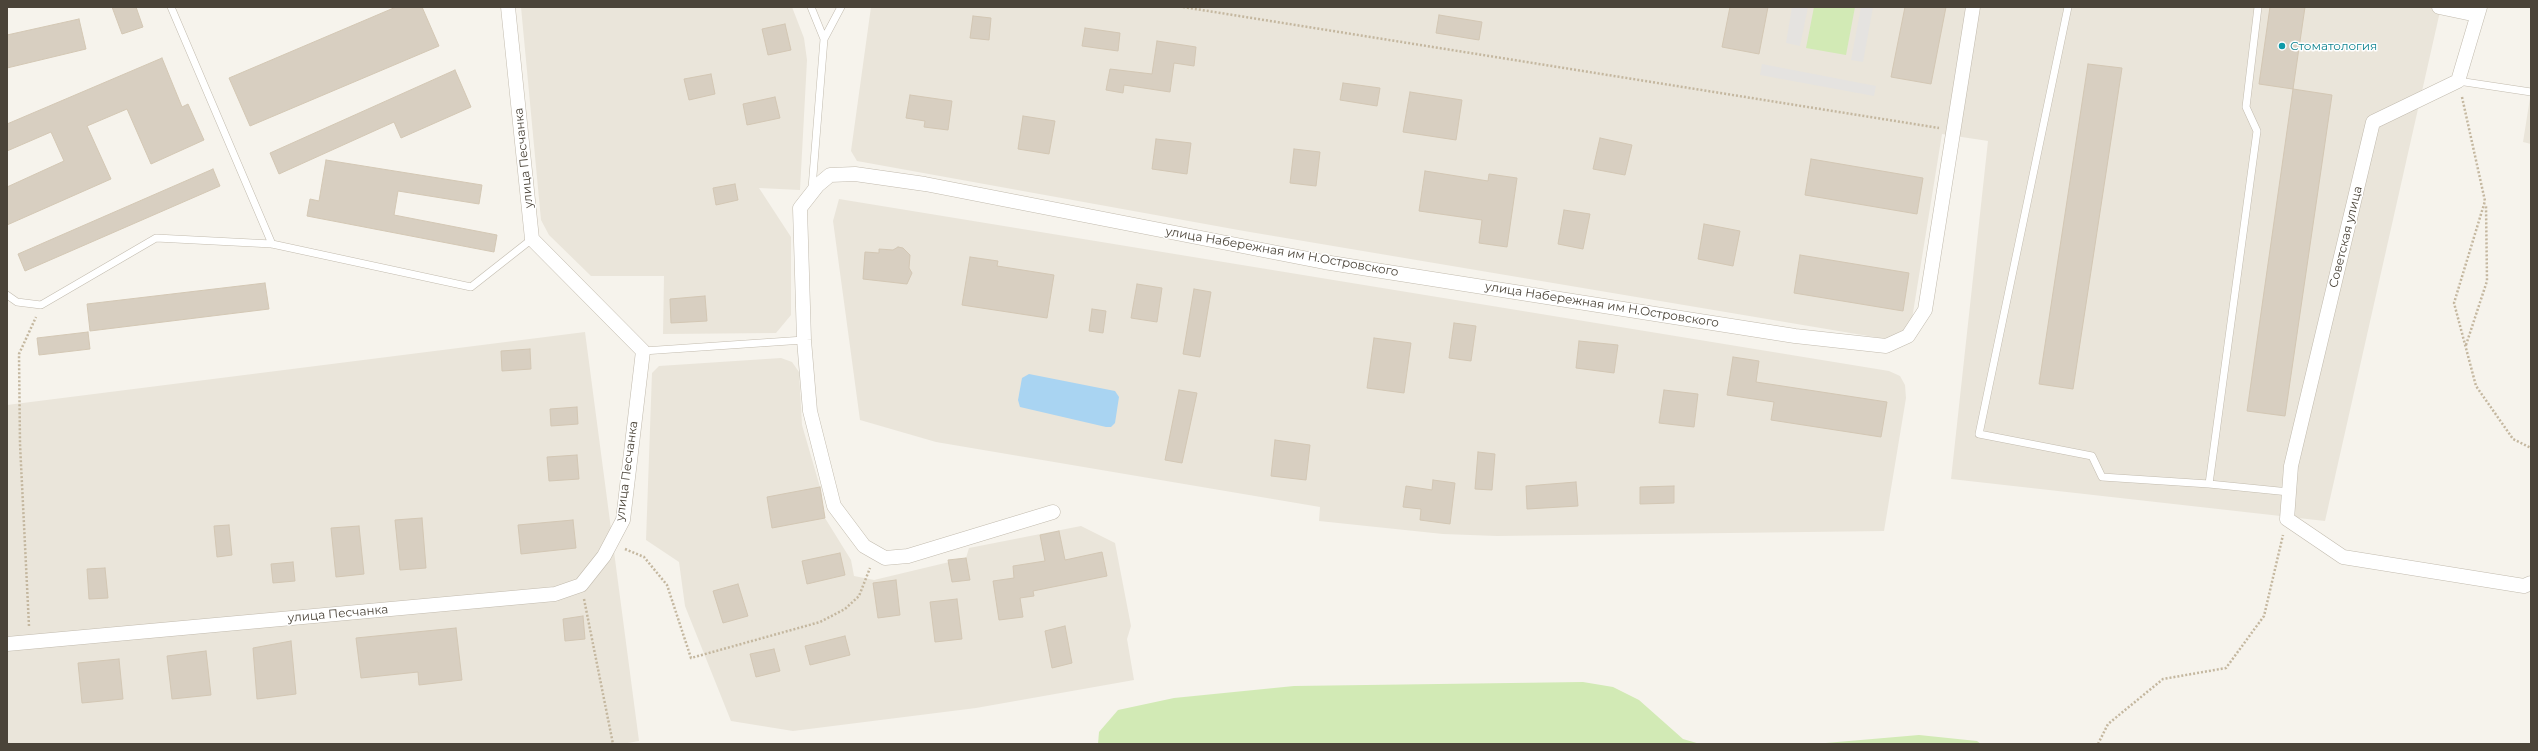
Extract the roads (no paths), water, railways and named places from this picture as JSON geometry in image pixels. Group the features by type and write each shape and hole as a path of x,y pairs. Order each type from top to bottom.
{"street":[{"name":"улица Песчанка","path":"508,7 532,239"},
{"name":"улица Набережная им Н.Островского","path":"1053,512 908,556 885,558 864,546 834,506 810,411 804,340 800,208 812,192 830,174 855,174 925,184 1324,262 1779,333 1886,346 1908,336 1925,310 1952,130 1973,7"},
{"path":"2439,7 2478,11 2458,81"},
{"name":"Советская улица","path":"2458,81 2373,122 2291,466 2287,519 2343,557 2524,586 2531,583"},
{"path":"532,239 643,351"},
{"name":"улица Песчанка","path":"7,644 555,594 581,585 604,556 623,520 643,351"}],"lane":[{"path":"171,7 272,244"},
{"path":"811,7 824,39"},
{"path":"812,192 824,39 841,7"},
{"path":"2068,7 1979,434 2092,456 2102,477 2209,484 2289,492"},
{"path":"2209,484 2257,131 2246,107 2258,7"},
{"path":"2458,81 2531,92"},
{"path":"7,294 17,302 41,305 156,238 272,244 471,287 532,239"},
{"path":"643,351 804,340"}],"water":[{"path":"1029,374 1115,391 1119,397 1115,423 1111,427 1106,427 1020,407 1018,400 1022,378"}],"place":[{"name":"Стоматология","path":"2282,46"}]}
